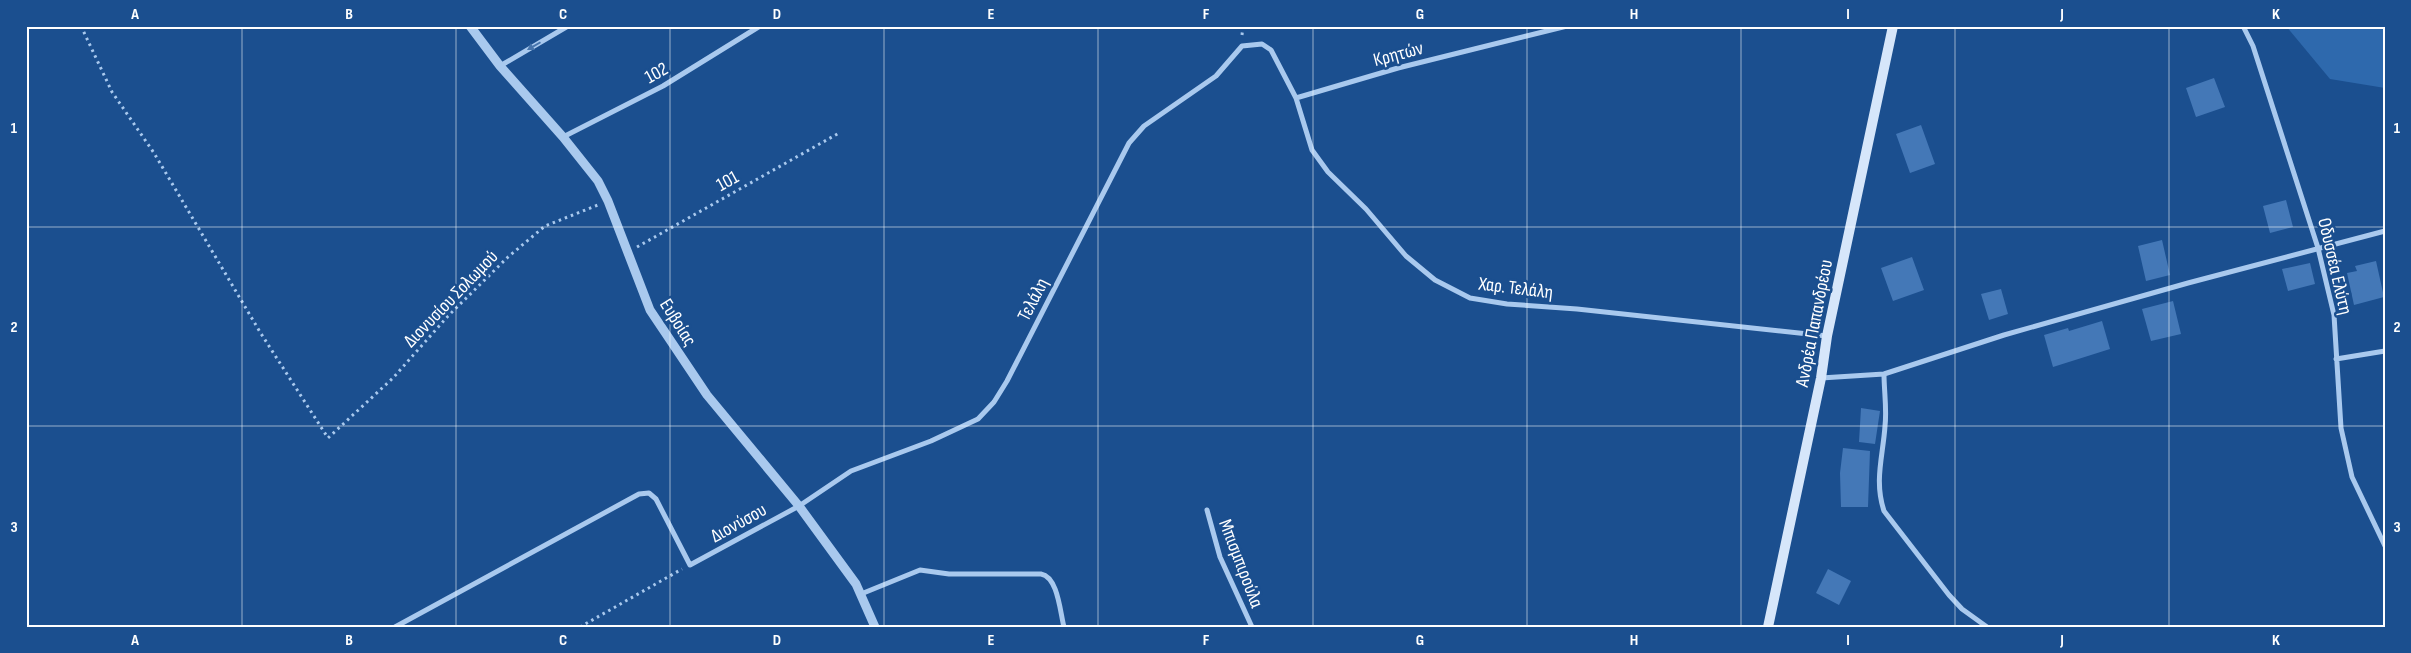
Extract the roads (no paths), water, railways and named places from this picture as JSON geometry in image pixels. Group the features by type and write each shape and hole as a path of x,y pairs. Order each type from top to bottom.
{"main road":[{"name":"Ανδρέα Παπανδρέου","path":"1768,627 1822,378 1827,336 1893,26"}],"street":[{"name":"Ευβοίας","path":"470,26 500,66 563,137 598,181 608,201 650,310 707,395 799,506 861,594 875,627"},
{"path":"500,66 568,26"},
{"name":"102","path":"563,137 663,86 760,26"},
{"name":"Κρητών","path":"1296,98 1398,68 1567,26"},
{"name":"Οδυσσέα Ελύτη","path":"2243,26 2253,46 2318,248 2334,314 2341,428 2352,477 2385,546"},
{"name":"Χαρ. Τελάλη","path":"1242,46 1259,44 1269,47 1296,98 1312,150 1328,172 1366,209 1406,256 1435,280 1470,298 1507,304 1577,309 1827,336"},
{"name":"Τελάλη","path":"799,506 851,471 940,437 978,419 987,412 1007,380 1129,143 1144,126 1216,76 1242,46"},
{"path":"1822,378 1884,374 2004,335 2385,231"},
{"path":"2336,359 2385,351"},
{"path":"1884,374 1885,424 1878,478 1879,495 1884,511 1949,595 1962,609 1987,627"},
{"name":"Διονύσου","path":"395,627 644,492 649,493 656,499 690,565 799,506"},
{"name":"Μπισμπιρούλα","path":"1207,510 1220,557 1252,627"},
{"path":"861,594 920,570 949,574 1041,574 1048,577 1053,584 1064,627"}]}
